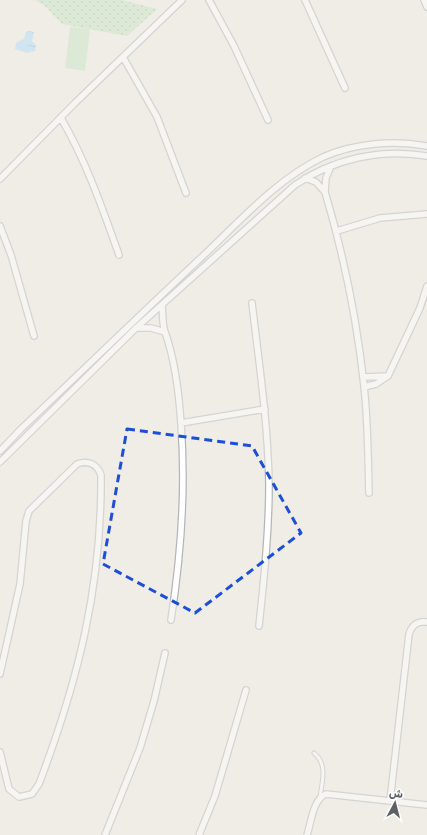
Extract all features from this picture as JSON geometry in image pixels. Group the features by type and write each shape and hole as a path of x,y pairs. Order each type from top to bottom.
{"street":[{"path":"0,179 182,0"},
{"path":"209,0 234,46 268,120"},
{"path":"305,0 331,54 345,88"},
{"path":"424,0 427,8"},
{"path":"123,57 157,117 186,193"},
{"path":"61,118 82,157 118,255"},
{"path":"0,451 21,429 175,282 272,192 296,173 324,157 358,147 390,143 427,146"},
{"path":"0,462 136,328 283,195 305,178 331,166 383,153 427,156"},
{"path":"331,166 326,178 326,192 350,287 363,377 369,493"},
{"path":"305,178 316,182 326,192"},
{"path":"337,231 380,218 427,214"},
{"path":"0,226 11,255 34,336"},
{"path":"364,387 376,384 388,376 420,308 427,286"},
{"path":"252,303 268,448 268,520 259,626"},
{"path":"162,305 164,332 171,348 181,423 182,513 176,585 171,620"},
{"path":"136,328 152,328 164,332"},
{"path":"363,377 388,376"},
{"path":"181,423 265,410"},
{"path":"0,674 18,592 26,521 29,511 78,464 82,462 92,464 96,466 101,475 99,545 95,581 81,652 68,703 39,784 32,794 19,796 9,789 0,752"},
{"path":"390,800 409,634 413,625 427,622"},
{"path":"105,835 140,748 154,701 165,653"},
{"path":"199,835 215,796 246,690"},
{"path":"307,835 317,802 320,797 330,794 427,805"}],"lane":[{"path":"314,753 323,765 320,797"}],"highlighted area":[{"path":"127,429 252,446 301,533 195,613 103,564"}],"green space":[{"path":"35,0 122,0 157,9 127,36 62,24 45,6"},
{"path":"70,27 90,29 85,71 65,68"}],"water":[{"path":"26,32 34,32 32,41 36,45 35,51 27,53 15,49 16,43 24,39"}]}
